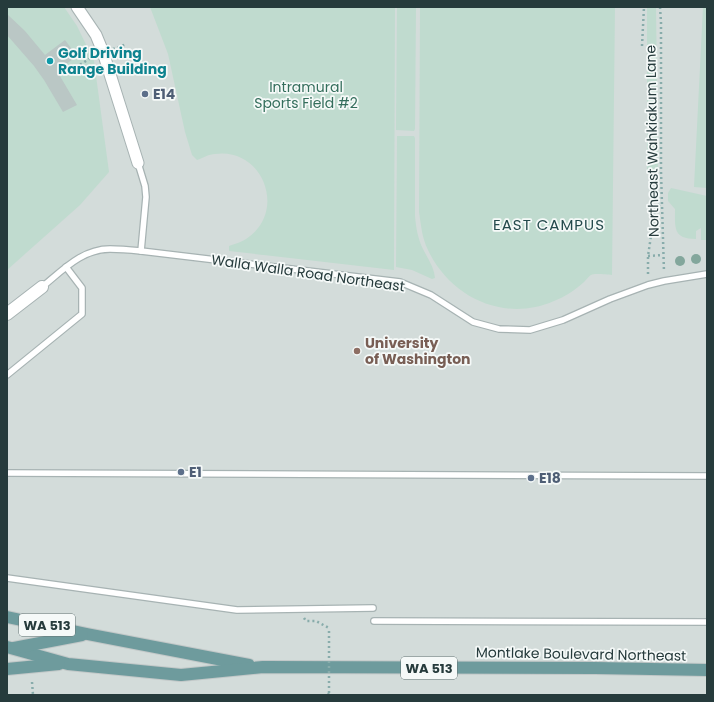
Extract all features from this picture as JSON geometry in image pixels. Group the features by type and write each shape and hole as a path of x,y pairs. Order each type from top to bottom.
{"main road":[{"name":"Montlake Boulevard Northeast","path":"7,617 263,667"},
{"path":"8,648 88,634"},
{"name":"Montlake Boulevard Northeast","path":"8,648 68,664 181,675 263,667 595,668 707,670"},
{"path":"7,669 68,664"}],"street":[{"path":"77,7 96,35 103,52 138,163"},
{"name":"Walla Walla Road Northeast","path":"7,314 42,287"}],"lane":[{"path":"138,163 145,186 146,198 141,251"},
{"name":"Walla Walla Road Northeast","path":"42,287 82,256 99,250 110,249 141,251 400,282 431,295 473,322 499,329 530,330 563,320 610,298 648,285 707,274"},
{"path":"7,375 82,314 82,288 66,267"},
{"path":"7,473 707,476"},
{"path":"7,578 237,610 373,608"},
{"path":"374,621 707,622"}],"path":[{"path":"642,46 644,7"},
{"name":"Northeast Wahkiakum Lane","path":"660,7 661,203 664,274"},
{"path":"648,274 648,256 656,209 661,203"},
{"path":"648,256 663,255"},
{"path":"306,621 318,622 329,628 329,694"},
{"path":"32,682 33,695"}],"shaded area":[{"name":"University of Washington","path":"7,7 707,7 707,695 7,695"}],"green space":[{"path":"7,7 64,7 77,26 94,61 109,172 80,205 7,270"},
{"name":"Intramural Sports Field #2","path":"150,7 395,7 394,270 229,251 229,246 246,239 259,227 266,213 267,198 264,184 257,171 246,161 232,155 213,154 197,160 192,155 185,132 168,54"},
{"path":"397,7 416,7 414,131 396,130"},
{"path":"420,7 615,7 612,275 593,274 566,295 558,299 535,307 516,309 498,307 480,301 464,293 450,281 438,267 424,241 419,212"},
{"path":"647,7 656,7 658,174 647,174"},
{"path":"703,7 707,7 707,188 694,187"},
{"path":"397,136 414,136 415,138 415,220 420,241 433,270 435,278 432,279 412,270 396,267"},
{"path":"671,188 707,196 707,240 701,240 701,228 696,231 696,239 679,235 675,222 675,209 668,201 668,193"}],"building":[{"name":"Golf Driving Range Building","path":"7,14 25,31 45,55 65,40 77,56 57,71 77,105 63,112 34,66 7,35"}],"place":[{"name":"Golf Driving Range Building","path":"50,61"},
{"name":"E14","path":"145,94"},
{"name":"University of Washington","path":"357,351"},
{"name":"E1","path":"181,472"},
{"name":"E18","path":"531,478"}],"district":[{"name":"EAST CAMPUS","path":"549,224"}]}
